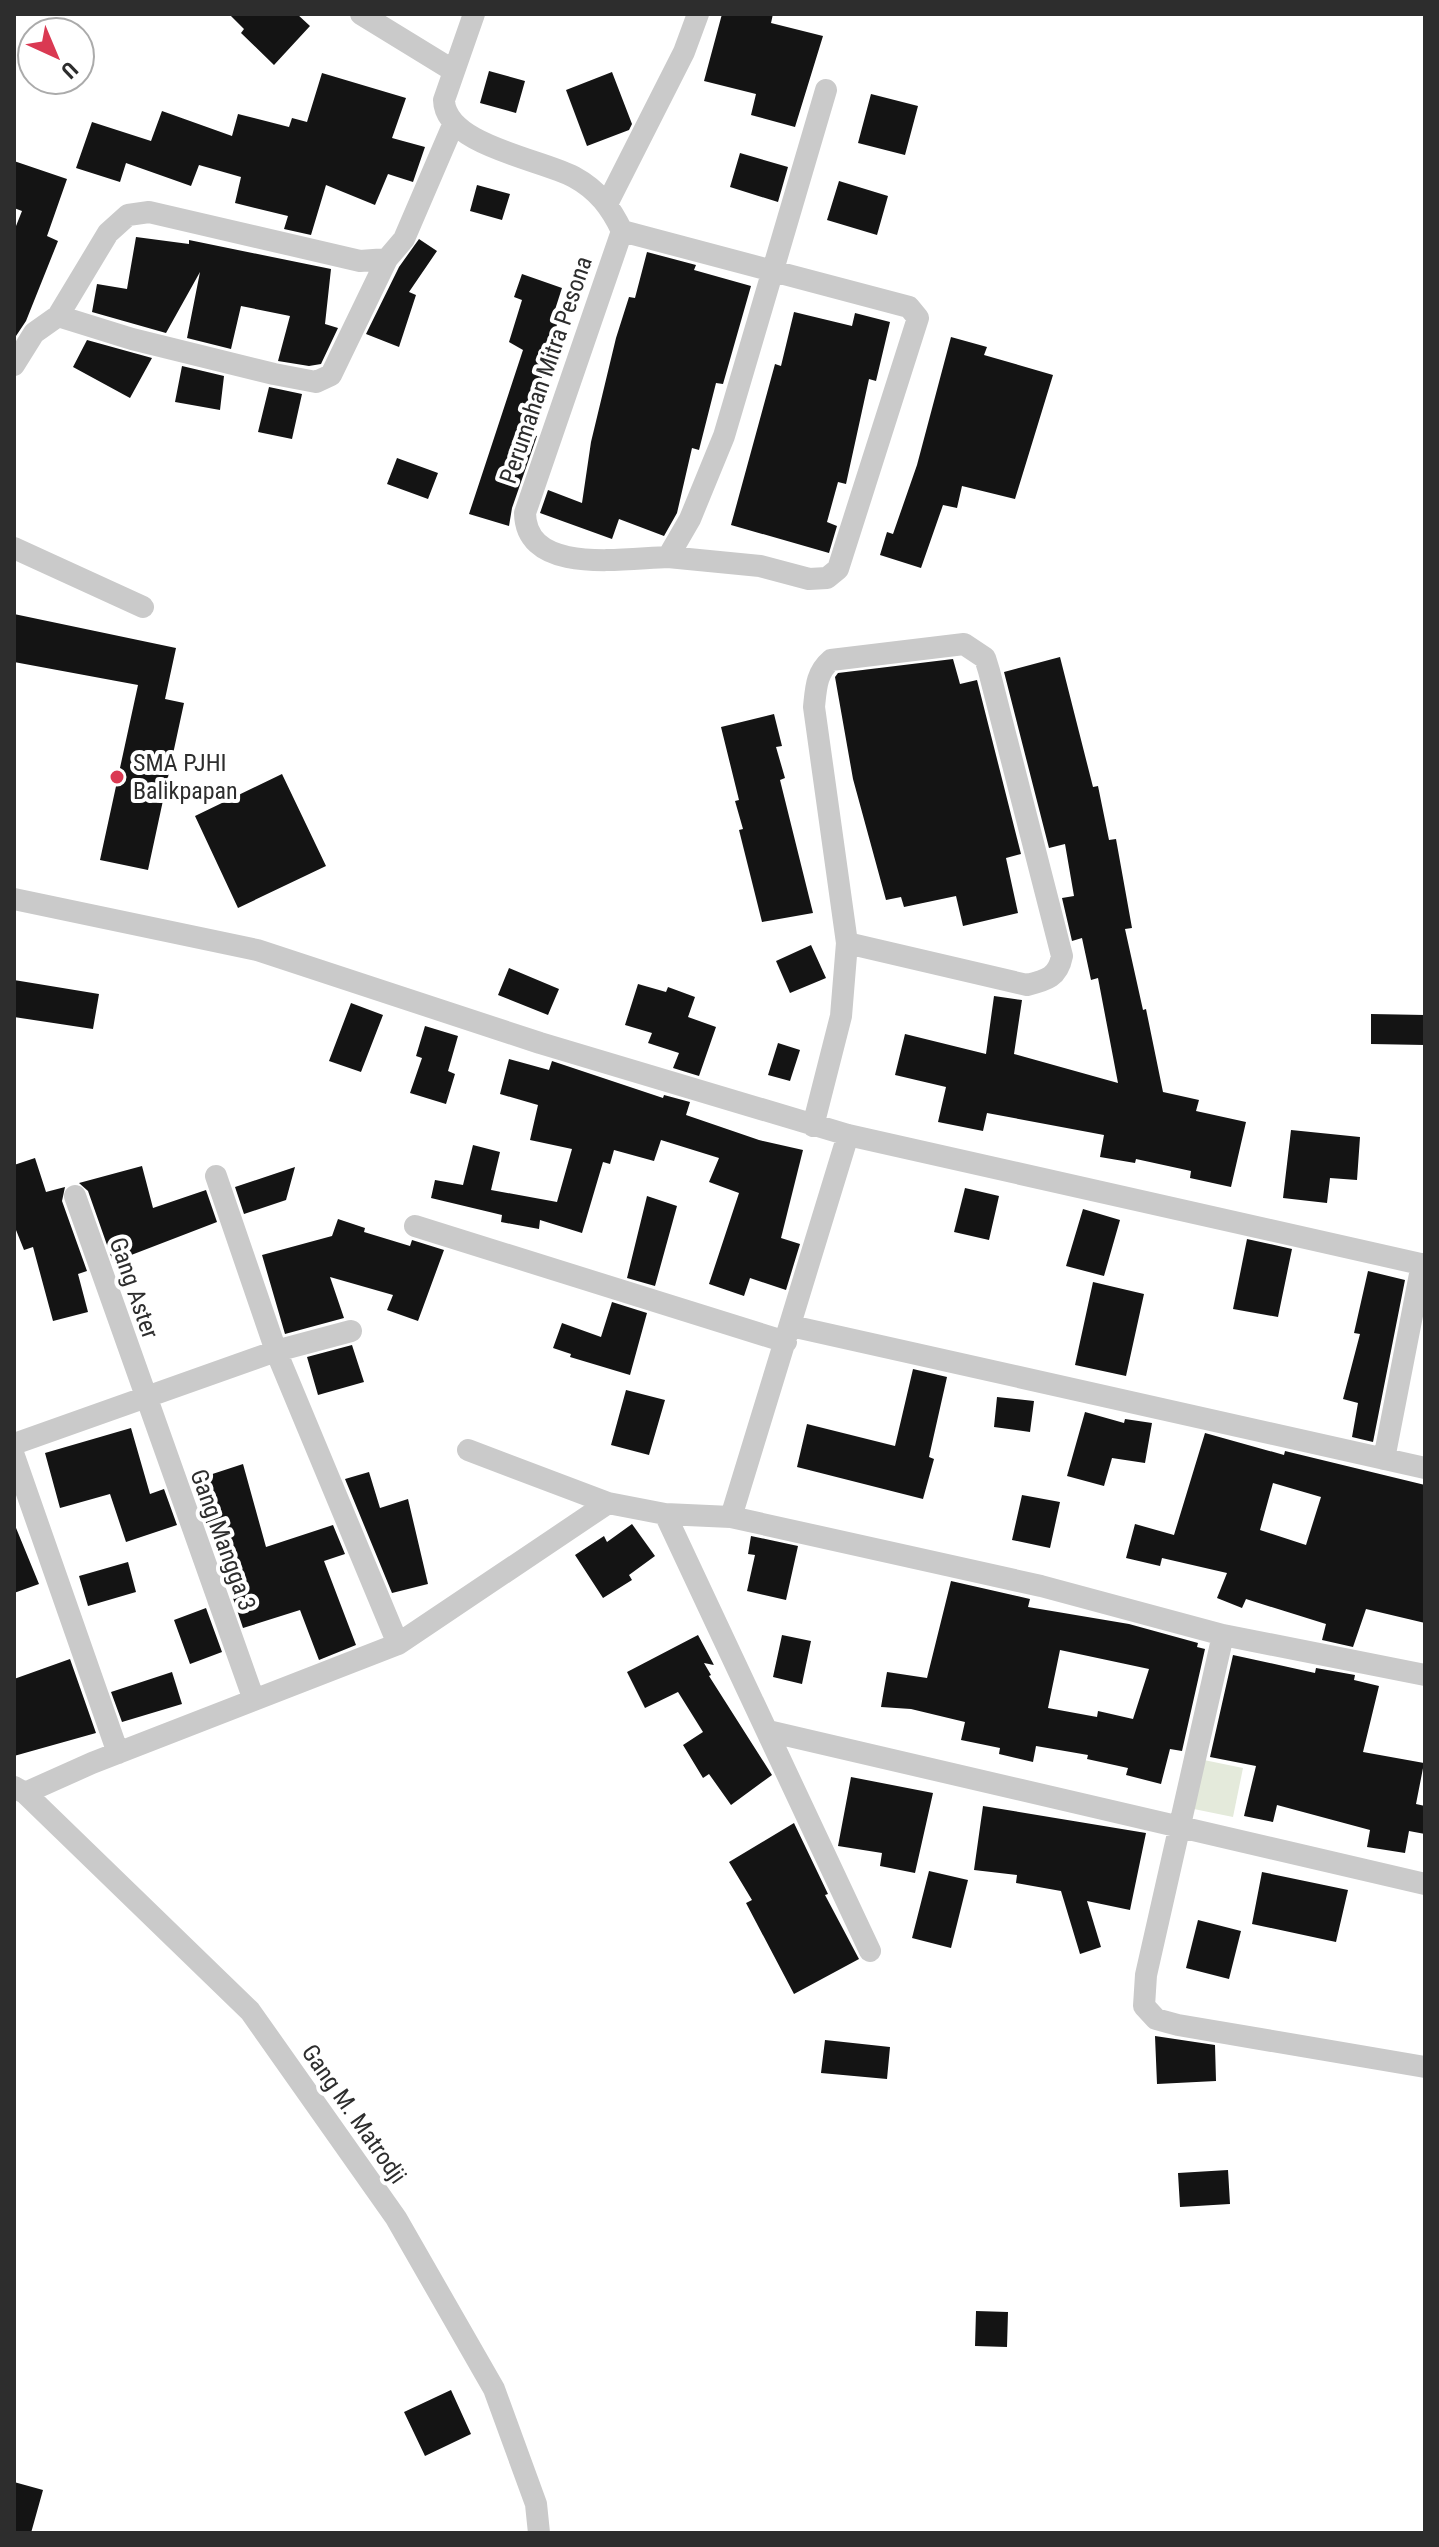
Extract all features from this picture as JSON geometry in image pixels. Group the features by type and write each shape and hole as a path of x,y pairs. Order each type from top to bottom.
{"street":[{"path":"361,14 454,71"},
{"path":"474,14 444,100 445,114 453,125 498,148 575,177 608,202 622,231"},
{"path":"608,202 684,52 698,14"},
{"path":"668,557 690,519 724,436 826,90"},
{"path":"58,316 132,339 316,382 331,375 387,259 404,239 453,125"},
{"path":"14,365 24,332 58,316 108,233 128,215 149,212 360,261 387,259"},
{"name":"Perumahan Mitra Pesona","path":"622,231 773,271 909,307 918,318 838,569 827,578 809,579 760,566 668,557 575,560 532,541 525,529 525,513 622,231"},
{"path":"14,548 143,607"},
{"path":"813,1126 841,1016 847,943 814,707 822,668 831,660 964,644 985,658 989,671 1062,956 1060,967 1050,980 1027,985 847,943"},
{"path":"14,899 257,950 540,1043 813,1126 1424,1264 1384,1459"},
{"path":"731,1517 848,1135"},
{"path":"216,1176 276,1351 398,1644"},
{"name":"Gang Aster","path":"75,1196 144,1398"},
{"path":"415,1226 789,1334 1425,1468"},
{"path":"14,1444 276,1351 351,1331"},
{"name":"Gang Mangga 3","path":"144,1398 254,1700"},
{"path":"468,1450 608,1503 665,1514 731,1517 1041,1586 1223,1635 1425,1675"},
{"path":"14,1456 118,1753"},
{"path":"19,1790 398,1644 608,1503"},
{"path":"665,1514 870,1951"},
{"path":"1223,1635 1146,1975 1144,2006 1156,2019 1425,2067"},
{"path":"768,1731 1425,1884"},
{"name":"Gang M. Matrodji","path":"19,1790 250,2011 396,2218 494,2389 536,2504 539,2533"}],"green space":[{"path":"1199,1759 1243,1768 1233,1817 1189,1808"}],"building":[{"path":"229,14 297,14 310,26 274,65 241,33 244,29"},
{"path":"722,14 773,14 771,23 823,36 795,127 751,115 756,94 704,81"},
{"path":"489,71 525,81 516,113 480,103"},
{"path":"612,72 632,124 629,130 587,146 566,90"},
{"path":"322,73 406,98 392,138 425,147 413,182 388,174 375,205 326,185 311,235 284,229 288,216 235,203 241,177 199,165 191,186 126,163 120,182 76,168 92,122 151,141 162,111 232,136 238,114 289,127 292,118 307,122"},
{"path":"871,94 918,106 905,155 858,143"},
{"path":"740,153 788,167 778,202 730,187"},
{"path":"14,161 67,179 47,236 58,241 26,321 14,339 14,231 22,211 14,208"},
{"path":"839,181 888,196 877,235 827,220"},
{"path":"477,185 510,194 502,220 470,211"},
{"path":"136,237 189,244 189,240 331,269 325,324 338,328 321,364 309,366 278,361 290,316 241,306 231,349 187,338 200,272 166,333 92,312 97,284 127,289"},
{"path":"419,239 437,251 409,292 416,295 399,347 366,334 399,267"},
{"path":"647,252 696,265 694,270 751,286 723,384 716,383 699,450 692,448 677,513 664,536 619,519 612,539 540,513 548,490 582,503 591,442 616,338 629,297 635,298"},
{"path":"522,274 562,288 552,319 558,321 526,433 537,436 512,508 509,526 469,514 523,350 509,342 522,300 514,297"},
{"path":"794,312 852,326 855,313 890,322 876,381 869,379 846,484 838,482 827,522 837,526 829,553 731,525 775,364 781,366"},
{"path":"951,337 987,347 984,355 1053,375 1015,499 962,486 957,508 943,505 921,568 880,555 887,532 893,534 917,465"},
{"path":"87,340 152,358 130,398 73,367"},
{"path":"182,366 224,376 220,410 175,402"},
{"path":"269,387 302,394 292,439 258,432"},
{"path":"397,458 438,473 428,499 387,484"},
{"path":"14,614 176,648 165,699 184,703 148,870 100,860 138,685 14,662"},
{"path":"1060,657 1093,787 1098,786 1109,840 1116,839 1132,928 1125,929 1163,1092 1199,1100 1196,1111 1246,1122 1231,1187 1190,1178 1191,1171 1136,1159 1135,1163 1100,1157 1104,1135 987,1113 983,1131 938,1122 946,1087 895,1075 905,1034 986,1054 994,996 1022,1000 1014,1054 1118,1083 1098,978 1091,980 1082,938 1072,941 1062,898 1074,896 1065,844 1049,848 1004,672"},
{"path":"953,659 960,684 977,680 1021,854 1006,858 1018,913 963,926 956,896 904,907 901,897 886,900 853,779 835,677 838,673"},
{"path":"774,714 782,746 776,747 785,778 780,780 813,913 762,922 739,830 743,829 735,801 739,800 721,727"},
{"path":"282,774 326,866 238,908 195,816"},
{"path":"811,945 826,978 790,993 776,961"},
{"path":"509,968 559,989 548,1015 498,995"},
{"path":"14,980 99,994 93,1029 14,1017"},
{"path":"638,984 666,992 668,987 695,997 688,1017 716,1027 699,1076 673,1068 679,1053 648,1043 652,1033 625,1025"},
{"path":"351,1003 383,1015 361,1072 329,1061"},
{"path":"1371,1014 1425,1015 1425,1045 1371,1044"},
{"path":"425,1026 458,1036 448,1071 455,1074 446,1104 410,1093 422,1058 416,1056"},
{"path":"778,1043 800,1050 790,1081 768,1075"},
{"path":"509,1059 549,1070 552,1061 663,1098 664,1095 690,1102 686,1115 759,1140 803,1150 781,1238 800,1244 786,1290 750,1278 744,1296 709,1284 739,1193 709,1182 719,1158 661,1140 654,1161 614,1150 610,1164 603,1162 582,1233 540,1220 539,1229 501,1222 502,1215 431,1198 435,1180 463,1185 473,1145 500,1152 491,1190 557,1202 572,1149 530,1140 538,1105 500,1094"},
{"path":"1291,1130 1360,1137 1357,1180 1330,1178 1327,1203 1283,1198"},
{"path":"35,1158 46,1192 65,1187 62,1201 87,1271 78,1274 88,1312 53,1321 33,1247 24,1250 14,1225 14,1165"},
{"path":"142,1166 153,1208 206,1190 217,1222 113,1262 88,1191 79,1183"},
{"path":"295,1167 286,1200 244,1214 235,1187"},
{"path":"965,1188 999,1196 989,1240 954,1232"},
{"path":"647,1196 677,1206 655,1286 627,1278"},
{"path":"1083,1209 1120,1220 1104,1276 1066,1266"},
{"path":"338,1219 365,1228 364,1232 410,1246 412,1240 444,1250 418,1321 387,1310 393,1295 330,1277 344,1318 285,1334 262,1255 332,1236"},
{"path":"1247,1239 1292,1249 1278,1317 1233,1309"},
{"path":"1368,1271 1405,1280 1373,1442 1352,1437 1358,1403 1343,1399 1360,1334 1354,1333"},
{"path":"1093,1282 1144,1294 1126,1376 1075,1365"},
{"path":"612,1302 647,1313 630,1375 570,1357 571,1354 553,1348 562,1323 601,1337"},
{"path":"352,1345 364,1382 318,1395 307,1357"},
{"path":"913,1369 947,1377 929,1457 934,1459 923,1499 797,1467 807,1424 895,1446"},
{"path":"626,1390 665,1400 649,1455 611,1445"},
{"path":"997,1397 1034,1401 1030,1432 994,1427"},
{"path":"1085,1412 1124,1423 1125,1419 1152,1423 1145,1463 1112,1458 1104,1486 1067,1476"},
{"path":"131,1428 150,1494 164,1489 177,1525 126,1542 110,1494 60,1508 45,1453"},
{"path":"1205,1433 1284,1455 1285,1451 1425,1485 1425,1623 1366,1609 1353,1647 1322,1640 1326,1624 1246,1599 1242,1608 1217,1598 1227,1573 1162,1558 1160,1566 1126,1558 1135,1524 1174,1535","holes":["1273,1483 1321,1497 1306,1545 1260,1530"]},
{"path":"243,1464 266,1547 333,1525 345,1554 324,1561 356,1645 319,1660 300,1610 243,1628 233,1598 242,1594 228,1553 218,1556 191,1481"},
{"path":"369,1472 380,1508 408,1499 428,1584 392,1593 345,1479"},
{"path":"1022,1495 1060,1502 1050,1548 1012,1540"},
{"path":"14,1523 39,1584 14,1593"},
{"path":"632,1524 655,1556 629,1575 632,1580 603,1598 575,1555 604,1536 607,1542"},
{"path":"751,1536 798,1546 786,1600 747,1591 755,1555 748,1554"},
{"path":"128,1562 136,1592 88,1606 79,1576"},
{"path":"951,1581 1030,1599 1028,1607 1129,1624 1198,1643 1197,1647 1205,1649 1182,1751 1170,1749 1161,1784 1126,1775 1128,1768 1087,1759 1088,1755 1036,1746 1033,1762 999,1754 1000,1748 961,1740 965,1722 911,1709 881,1707 887,1672 927,1678","holes":["1060,1650 1149,1669 1133,1719 1098,1711 1097,1717 1048,1708"]},
{"path":"206,1608 222,1652 190,1664 174,1620"},
{"path":"698,1635 714,1665 704,1663 709,1676 772,1775 731,1805 709,1774 703,1778 683,1745 703,1732 678,1692 645,1708 627,1672"},
{"path":"782,1635 811,1641 802,1684 773,1677"},
{"path":"1233,1655 1315,1673 1316,1668 1355,1675 1354,1680 1379,1686 1363,1752 1424,1763 1416,1804 1425,1806 1425,1834 1409,1831 1405,1853 1367,1847 1370,1830 1277,1805 1273,1822 1244,1816 1256,1766 1210,1757"},
{"path":"70,1659 96,1733 14,1756 14,1679"},
{"path":"172,1672 182,1704 122,1722 111,1692"},
{"path":"851,1777 933,1793 915,1873 880,1866 882,1853 838,1846"},
{"path":"983,1806 1146,1833 1130,1910 1087,1901 1101,1947 1080,1954 1061,1891 1016,1883 1017,1875 974,1870"},
{"path":"794,1823 828,1894 825,1895 859,1959 794,1994 746,1903 752,1900 729,1862"},
{"path":"929,1871 968,1880 951,1948 912,1938"},
{"path":"1262,1872 1348,1890 1336,1942 1252,1924"},
{"path":"1198,1920 1241,1931 1229,1979 1186,1968"},
{"path":"1155,2036 1215,2045 1216,2081 1157,2084"},
{"path":"825,2040 890,2047 887,2079 821,2073"},
{"path":"1228,2170 1230,2204 1180,2207 1178,2173"},
{"path":"976,2311 1008,2312 1007,2347 975,2346"},
{"path":"451,2390 471,2434 425,2456 404,2412"},
{"path":"14,2482 43,2490 31,2533 14,2533"}],"place":[{"name":"SMA PJHI Balikpapan","path":"117,777"}]}
